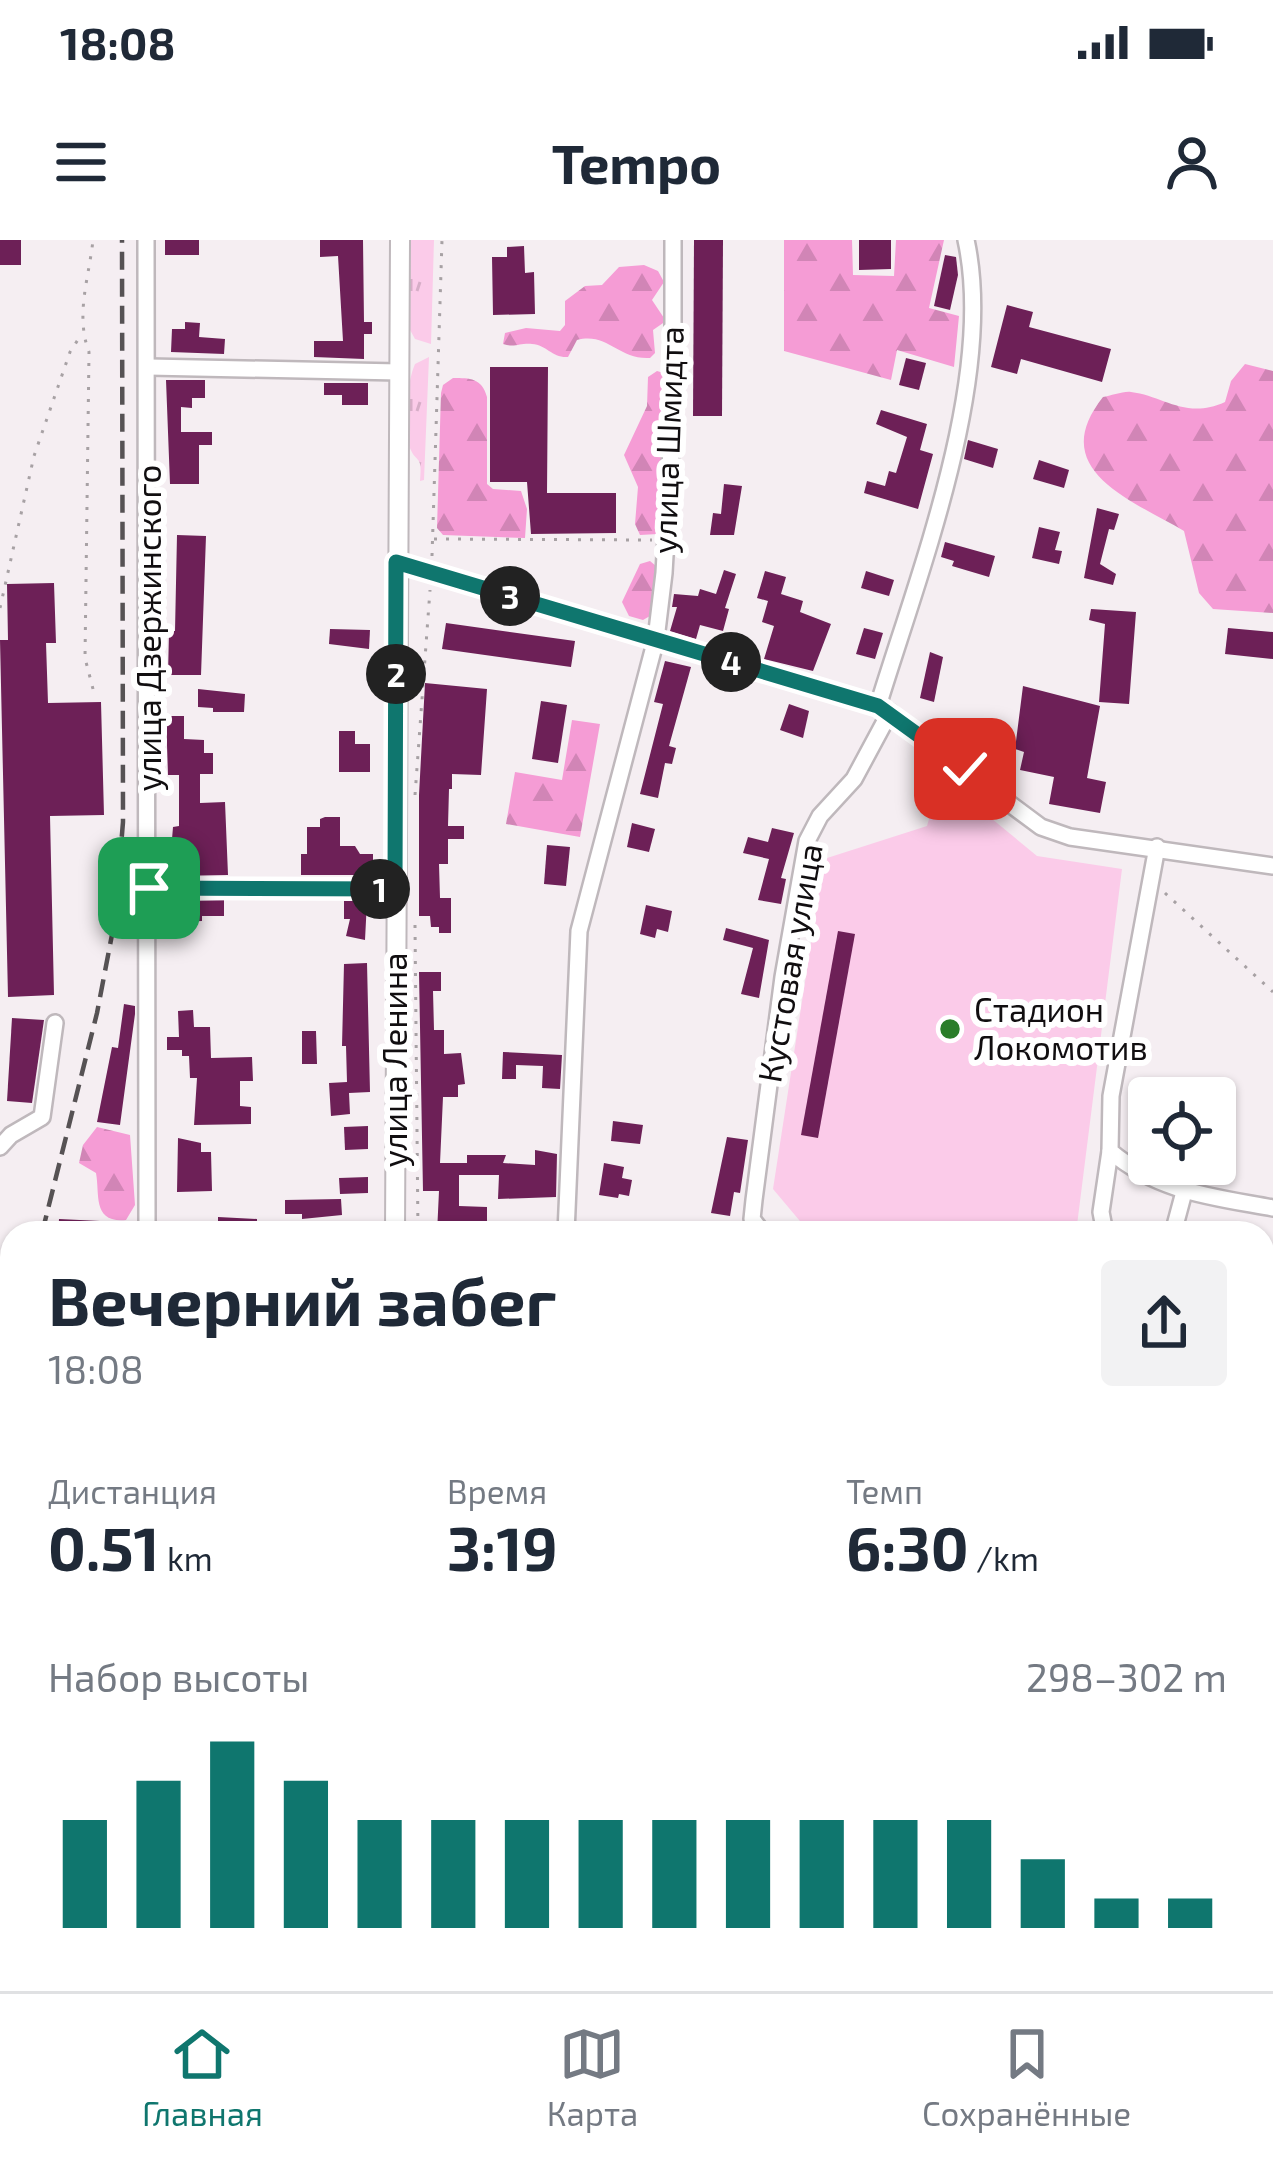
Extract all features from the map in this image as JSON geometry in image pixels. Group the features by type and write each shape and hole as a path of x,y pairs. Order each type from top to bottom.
{"main road":[{"name":"улица Ленина","path":"395,1221 400,240"}],"street":[{"name":"улица Дзержинского","path":"146,240 147,1221"},
{"name":"улица Шмидта","path":"567,1221 579,931 656,639 673,414 673,240"},
{"name":"Кустовая улица","path":"754,1221 783,977 806,841 820,816 854,779 884,709 952,463 964,398 975,282 967,240"},
{"path":"148,367 399,372"},
{"path":"396,562 884,709 1041,826 1070,837 1273,866"},
{"path":"1103,1221 1111,1096 1157,847"},
{"path":"149,888 395,889"},
{"path":"0,1147 42,1117 55,1023"},
{"path":"1110,1150 1149,1179 1184,1192 1273,1208"},
{"path":"1176,1221 1184,1192"}],"path":[{"path":"92,689 85,658 89,352 82,334 82,301 93,240"},
{"path":"415,806 431,572 442,240"},
{"path":"0,608 34,455 70,352 82,334"},
{"path":"432,539 665,540"},
{"path":"1151,879 1273,992"},
{"path":"415,921 418,1221"}],"green space":[{"path":"409,240 434,240 431,344 415,339 409,328"},
{"path":"784,240 852,240 853,275 894,276 896,240 944,240 929,308 959,316 954,367 897,350 891,380 784,351"},
{"path":"644,265 658,271 664,282 652,300 666,321 653,330 655,353 650,358 588,339 577,340 568,357 537,345 503,344 505,333 526,328 560,331 565,325 565,301 585,286 602,285 619,267"},
{"path":"429,357 424,480 420,481 419,462 407,437 407,404 415,364"},
{"path":"1245,364 1273,371 1273,613 1213,609 1199,593 1184,531 1102,480 1089,463 1084,444 1088,422 1103,397 1131,392 1187,408 1211,407 1225,402 1231,381"},
{"path":"657,371 667,374 662,528 658,534 640,535 635,524 638,487 624,455 647,406 648,377"},
{"path":"453,378 474,380 485,391 487,484 493,489 521,491 527,509 525,538 443,535 437,528 441,393"},
{"path":"650,561 656,566 656,598 650,616 643,620 629,616 622,602 640,564"},
{"path":"572,720 600,724 580,837 506,824 515,772 562,780"},
{"name":"Стадион Локомотив","path":"941,777 1037,856 1122,869 1078,1221 800,1221 773,1189 824,859 927,826"},
{"path":"97,1127 130,1135 135,1205 126,1220 115,1220 103,1212 96,1173 79,1163 83,1145"}],"building":[{"path":"0,240 21,240 21,265 0,265"},
{"path":"165,240 199,240 199,255 165,255"},
{"path":"320,240 363,240 364,322 372,322 372,334 364,334 364,359 314,357 314,341 343,341 338,256 320,257"},
{"path":"694,240 723,240 722,416 693,416"},
{"path":"859,240 891,240 891,269 859,270"},
{"path":"524,246 525,273 534,272 535,314 493,315 492,257 507,257 507,247"},
{"path":"945,255 956,257 958,275 950,310 934,306"},
{"path":"1007,305 1033,312 1029,327 1111,349 1102,382 1021,359 1017,374 991,367"},
{"path":"185,322 200,323 199,337 225,339 224,354 171,352 172,329 185,329"},
{"path":"906,358 926,363 919,390 899,385"},
{"path":"490,367 548,367 547,493 616,493 616,533 531,534 527,482 490,482"},
{"path":"166,380 205,380 205,398 192,398 192,408 181,407 181,432 212,432 212,445 199,445 199,484 170,484"},
{"path":"324,383 368,383 368,405 342,405 342,395 324,395"},
{"path":"881,410 927,424 920,450 933,454 918,509 864,493 867,481 885,486 889,471 896,473 907,437 876,424"},
{"path":"968,440 998,449 993,468 964,459"},
{"path":"1039,460 1069,470 1064,488 1033,479"},
{"path":"724,484 742,486 734,535 710,535 713,513 721,514"},
{"path":"1097,508 1119,514 1114,530 1109,529 1100,564 1116,574 1113,585 1084,578"},
{"path":"1039,527 1060,532 1055,550 1062,551 1059,564 1032,558"},
{"path":"177,535 206,536 201,675 168,675 169,631 175,631"},
{"path":"945,542 995,556 989,577 952,566 954,561 941,557"},
{"path":"724,570 736,574 723,631 700,625 696,639 670,631 677,607 672,607 674,594 698,596 700,589 716,594"},
{"path":"765,571 786,577 781,594 803,601 800,612 831,624 813,671 764,659 774,626 762,622 768,601 757,598"},
{"path":"866,571 894,580 889,596 861,588"},
{"path":"54,583 56,643 46,643 48,703 101,702 104,815 50,816 54,995 8,997 0,640 8,640 7,584"},
{"path":"1091,609 1136,612 1129,704 1099,702 1105,624 1089,620"},
{"path":"446,623 575,641 571,667 442,649"},
{"path":"864,628 883,633 875,659 856,654"},
{"path":"1228,628 1273,632 1273,659 1225,654"},
{"path":"330,629 370,630 369,649 329,644"},
{"path":"930,652 943,657 934,702 920,698"},
{"path":"665,661 691,667 669,746 676,748 672,764 665,763 658,798 640,794 663,704 654,702"},
{"path":"425,683 487,689 481,775 452,774 449,789 448,826 464,826 464,839 448,839 448,864 439,864 440,898 451,898 451,933 439,933 439,927 431,927 430,916 419,916"},
{"path":"1023,686 1100,706 1087,778 1106,782 1100,813 1049,804 1054,777 1020,770 1024,752 1015,749"},
{"path":"198,689 245,694 244,712 198,707"},
{"path":"541,701 567,705 558,763 532,759"},
{"path":"789,704 809,711 803,738 780,730"},
{"path":"166,716 184,716 184,739 204,740 204,753 213,753 213,774 200,774 200,803 225,802 228,875 169,876 173,827 179,826 179,775 168,775"},
{"path":"339,731 355,731 355,744 370,744 370,772 339,772"},
{"path":"325,817 340,817 340,846 373,854 373,875 301,875 307,827 320,827"},
{"path":"632,823 655,829 649,852 627,847"},
{"path":"772,828 794,833 781,878 786,879 781,904 758,900 769,859 743,853 748,837 768,842"},
{"path":"547,845 570,847 566,886 544,884"},
{"path":"224,900 224,916 177,922 177,908 187,907 187,901"},
{"path":"344,901 367,901 365,940 346,936 350,919 344,919"},
{"path":"646,905 672,911 668,932 657,929 655,938 640,934"},
{"path":"726,928 769,940 759,998 741,994 753,948 723,940"},
{"path":"838,931 855,934 818,1138 801,1135"},
{"path":"367,963 370,1092 349,1093 350,1114 331,1116 329,1083 347,1082 346,1046 342,1046 344,964"},
{"path":"419,972 441,972 441,991 433,991 434,1030 444,1030 444,1054 461,1053 465,1084 458,1085 458,1097 443,1097 440,1163 467,1163 467,1155 506,1155 503,1163 535,1165 535,1150 557,1154 556,1197 498,1199 499,1175 459,1175 459,1206 487,1207 487,1221 438,1221 439,1191 423,1191"},
{"path":"124,1004 135,1006 135,1014 120,1125 97,1122 112,1047 118,1048"},
{"path":"193,1010 194,1027 210,1027 211,1058 252,1057 253,1081 240,1081 240,1106 251,1107 251,1124 194,1125 197,1078 190,1078 189,1056 182,1056 182,1050 167,1050 167,1037 179,1037 178,1011"},
{"path":"12,1018 44,1020 32,1103 7,1101"},
{"path":"302,1031 316,1031 317,1064 302,1064"},
{"path":"503,1052 562,1055 560,1089 542,1088 543,1066 516,1065 516,1079 502,1079"},
{"path":"613,1121 643,1125 640,1144 611,1141"},
{"path":"368,1126 368,1149 345,1150 344,1127"},
{"path":"727,1137 748,1140 740,1193 734,1192 730,1216 711,1213"},
{"path":"178,1138 201,1143 201,1152 211,1152 212,1191 177,1192"},
{"path":"604,1163 624,1167 622,1178 632,1180 629,1196 599,1195"},
{"path":"368,1177 368,1193 340,1194 339,1178"},
{"path":"341,1199 342,1215 302,1219 302,1214 285,1214 285,1200"},
{"path":"218,1217 257,1219 257,1221 218,1221"}],"railway":[{"path":"45,1221 97,1013 115,919 123,822 122,240"}],"place":[{"name":"Стадион Локомотив","path":"950,1029"}],"route":[{"path":"149,888 395,889 396,562 878,706 965,769"}]}
